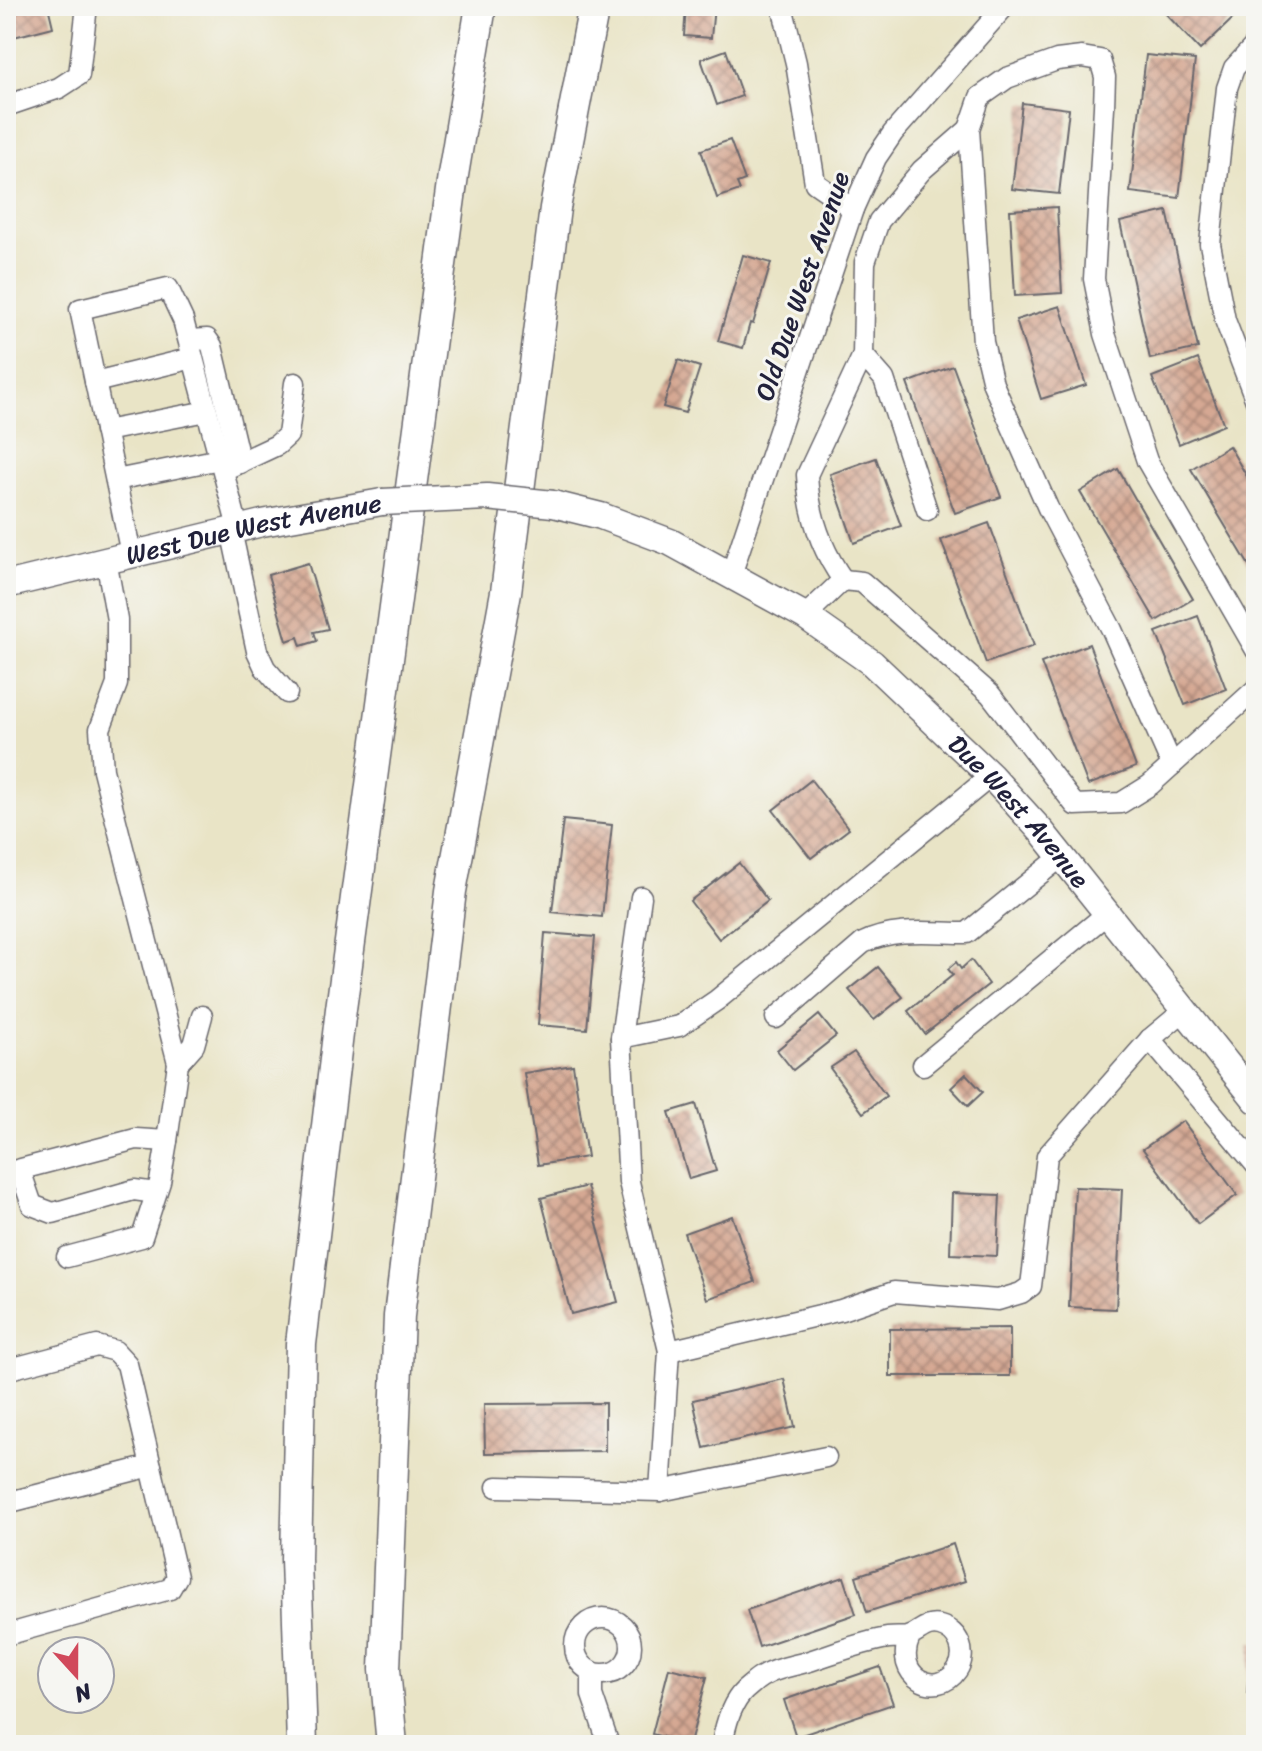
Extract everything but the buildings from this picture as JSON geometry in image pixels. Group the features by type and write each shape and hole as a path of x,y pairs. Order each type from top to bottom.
{"highway":[{"path":"302,1745 296,1559 301,1344 343,993 450,190 481,6"},
{"path":"392,1745 385,1669 399,1316 451,891 506,592 555,208 594,6"}],"main road":[{"name":"West Due West Avenue","path":"6,585 234,529 382,502 487,497 553,504 601,516 660,537 731,575"},
{"name":"Due West Avenue","path":"731,575 805,616 872,663 991,776 1109,912 1256,1100"}],"street":[{"path":"6,106 59,88 79,75 87,6"},
{"path":"782,6 796,63 815,183 853,209"},
{"name":"Old Due West Avenue","path":"731,575 853,209 876,158 893,133 1005,6"},
{"path":"1256,44 1234,68 1227,88 1210,244 1225,320 1256,401"},
{"path":"1172,765 1112,630 1048,508 993,384 983,342 969,129 980,97 1007,78 1057,60 1082,57 1100,60 1105,77 1094,279 1105,334 1147,461 1256,650"},
{"path":"969,129 922,170 879,221 865,262 863,355 807,475 808,494 817,530 829,560 843,580 862,582 990,694 1075,805 1121,803 1150,785 1256,689"},
{"path":"67,1257 142,1237 156,1193 167,1141 178,1063 103,770 100,729 117,684 119,557 116,480 80,309 168,288 183,320 207,411 227,464"},
{"path":"95,382 191,349 207,339 212,346 234,529 257,651 265,668 287,693"},
{"path":"863,355 884,379 927,510"},
{"path":"116,480 227,464 277,445 288,435 295,383"},
{"path":"105,431 207,411"},
{"path":"805,616 843,580"},
{"path":"621,1038 679,1026 717,1000 991,776"},
{"path":"776,1018 863,943 878,935 902,932 967,933 1062,856"},
{"path":"641,897 621,1038 629,1182 669,1351 660,1491"},
{"path":"923,1065 1109,912"},
{"path":"669,1351 841,1310 894,1292 998,1300 1021,1293 1031,1286 1047,1156 1150,1039 1186,1009"},
{"path":"178,1063 194,1045 202,1016"},
{"path":"1150,1039 1256,1165"},
{"path":"156,1193 134,1190 53,1213 32,1205 13,1172 136,1139 167,1141"},
{"path":"6,1370 97,1346 115,1351 127,1364 177,1577 170,1589 6,1635"},
{"path":"497,1487 660,1491 826,1457"},
{"path":"6,1503 151,1466"},
{"path":"722,1745 725,1724 743,1692 765,1674 886,1638 910,1637"},
{"path":"592,1673 592,1695 609,1745"}]}
